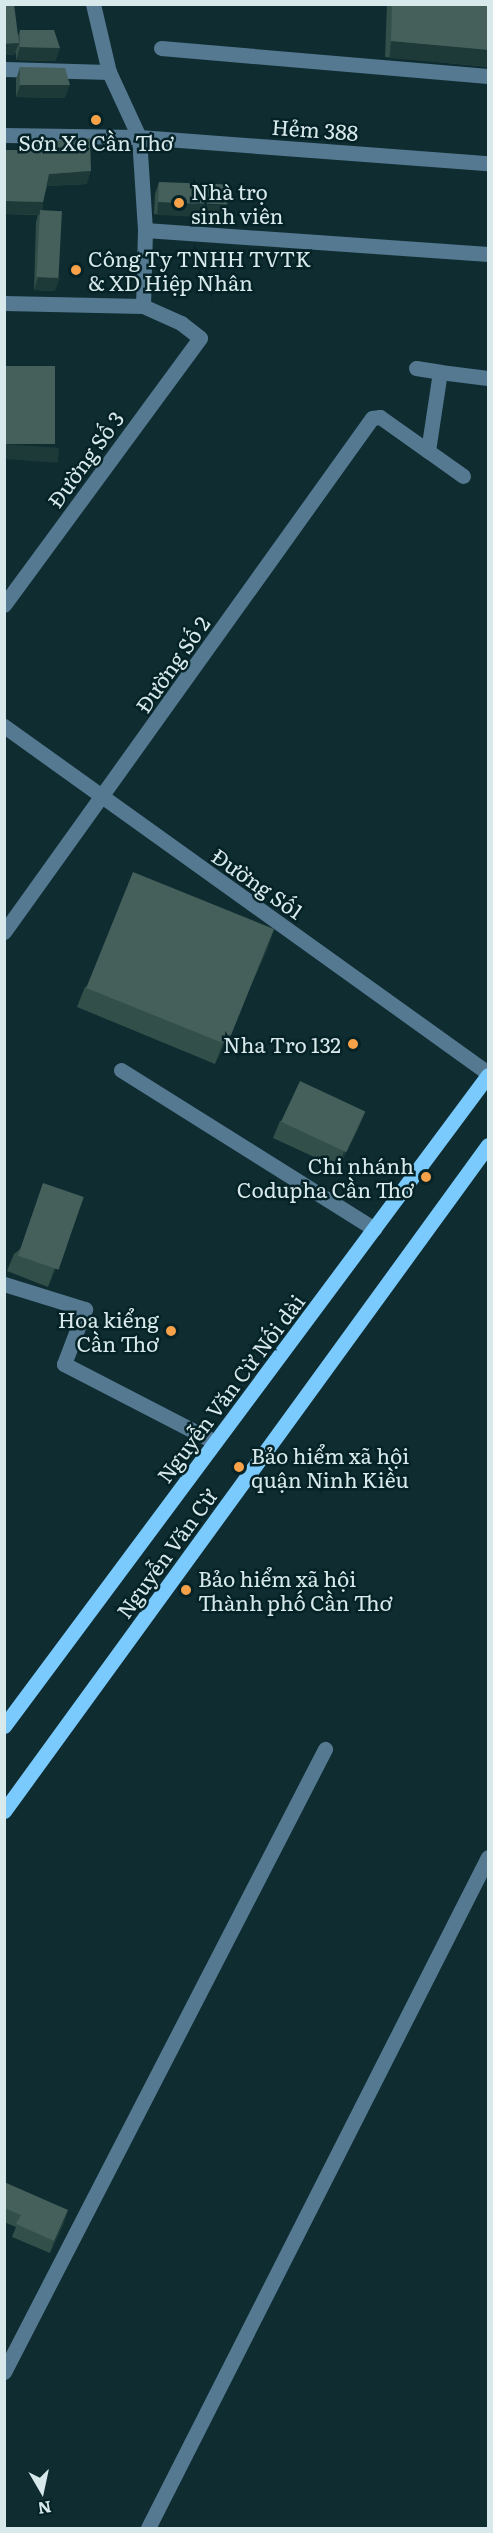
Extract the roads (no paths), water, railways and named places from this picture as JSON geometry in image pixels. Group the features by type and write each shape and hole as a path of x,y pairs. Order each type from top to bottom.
{"main road":[{"name":"Nguyễn Văn Cừ Nối dài","path":"4,1726 489,1074"},
{"name":"Nguyễn Văn Cừ","path":"4,1811 489,1144"}],"street":[{"path":"4,303 143,306 145,230 140,137 109,72 93,4"},
{"path":"161,48 489,76"},
{"path":"4,69 109,72"},
{"name":"Hẻm 388","path":"4,135 140,137 489,163"},
{"path":"145,230 354,248 489,254"},
{"name":"Đường Số 3","path":"4,605 200,338 182,323 143,306"},
{"path":"416,368 489,378"},
{"path":"440,372 428,452 463,476"},
{"name":"Đường Số 2","path":"4,933 103,798 372,418 380,417 428,452"},
{"name":"Đường Số1","path":"4,726 489,1074"},
{"path":"121,1070 374,1229"},
{"path":"4,1284 85,1309 64,1364 215,1442"},
{"path":"4,2372 325,1749"},
{"path":"148,2529 489,1857"}],"place":[{"name":"Sơn Xe Cần Thơ","path":"96,120"},
{"name":"Nhà trọ sinh viên","path":"179,203"},
{"name":"Công Ty TNHH TVTK & XD Hiệp Nhân","path":"76,270"},
{"name":"Nha Tro 132","path":"353,1044"},
{"name":"Chi nhánh Codupha Cần Thơ","path":"426,1177"},
{"name":"Hoa kiểng Cần Thơ","path":"171,1331"},
{"name":"Bảo hiểm xã hội quận Ninh Kiều","path":"239,1467"},
{"name":"Bảo hiểm xã hội Thành phố Cần Thơ","path":"186,1590"}]}
